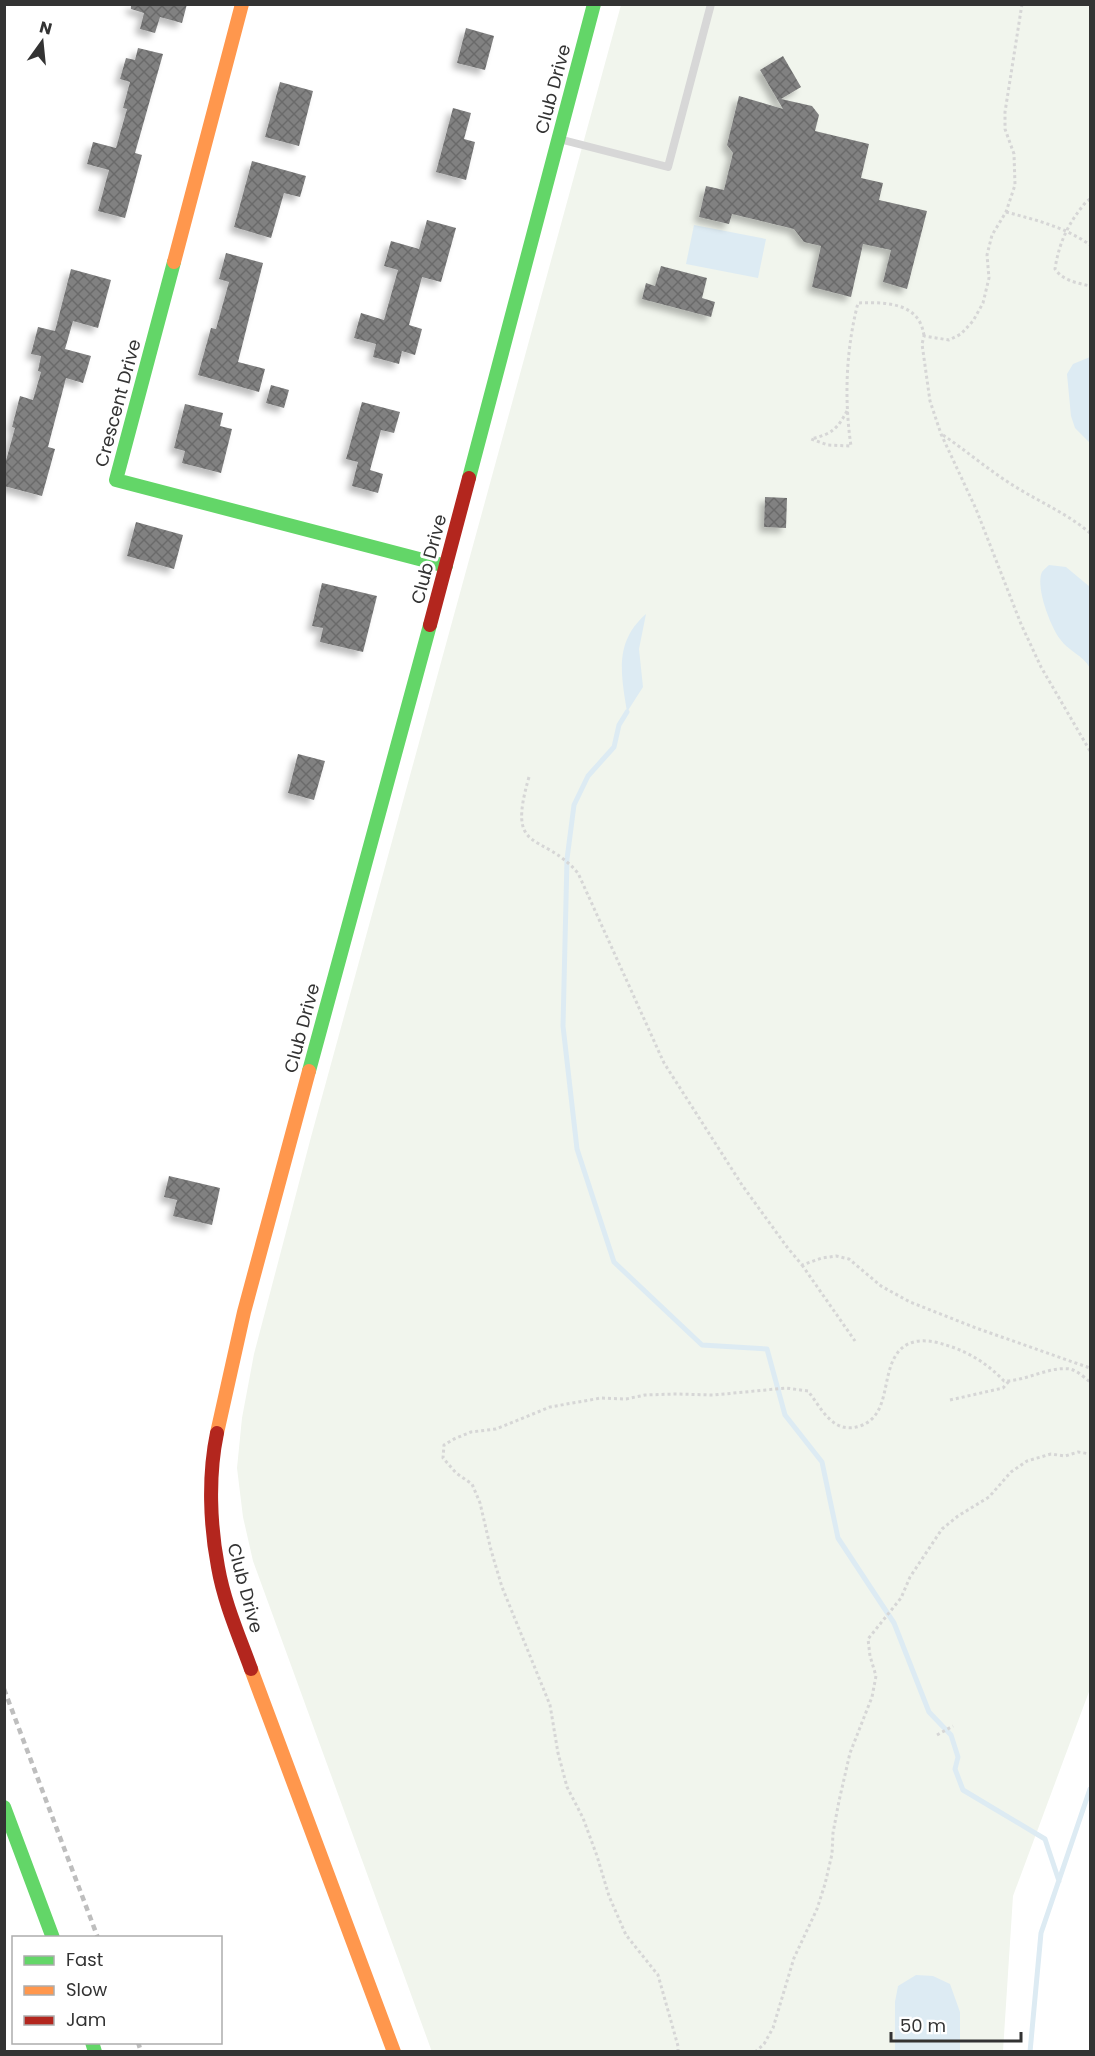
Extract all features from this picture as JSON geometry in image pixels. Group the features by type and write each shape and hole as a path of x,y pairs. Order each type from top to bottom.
{"street":[{"name":"Crescent Drive","path":"242,4 116,480 446,566"},
{"name":"Club Drive","path":"394,2052 230,1611 218,1569 212,1528 215,1442 244,1312 446,566 594,4"},
{"path":"4,1807 52,1936"}],"lane":[{"path":"559,139 668,167 711,4"}],"path":[{"path":"924,336 949,340 961,334 973,321 983,303 989,279 987,255 992,235 1006,212 1015,185 1014,154 1005,129 1005,112 1022,4"},
{"path":"1090,199 1076,214 1066,231 1055,269 1059,275 1069,280 1090,286"},
{"path":"1006,212 1066,231 1090,245"},
{"path":"847,411 839,426 826,435 811,439 828,445 851,446 847,411 852,326 858,303 886,302 911,311 923,325 922,344 930,401 941,434 976,509 1021,624 1041,667 1090,751"},
{"path":"941,434 1019,489 1078,522 1090,533"},
{"path":"529,777 522,814 524,830 530,839 567,859 578,873 664,1063 742,1185 855,1341"},
{"path":"802,1265 822,1257 836,1256 849,1259 881,1286 910,1302 1090,1368"},
{"path":"678,2052 658,1975 626,1935 609,1896 583,1818 567,1787 558,1754 550,1705 502,1587 490,1550 480,1503 471,1484 456,1473 444,1458 444,1445 454,1438 471,1432 496,1430 550,1407 601,1398 626,1399 645,1395 714,1395 786,1388 808,1391 836,1425 851,1429 869,1423 879,1411 891,1368 899,1351 914,1341 933,1340 960,1349 991,1368 1004,1381 1018,1381 1049,1371 1071,1369 1090,1382"},
{"path":"950,1400 1003,1388 1009,1381"},
{"path":"755,2052 764,2044 773,2028 794,1958 817,1909 825,1884 832,1854 839,1801 850,1753 872,1697 876,1676 868,1640 901,1598 910,1577 942,1529 989,1497 1011,1472 1027,1461 1051,1454 1065,1456 1078,1452 1090,1454"},
{"path":"938,1735 953,1726"}],"shaded area":[{"path":"621,5 1090,5 1090,1689 1013,1896 1003,2051 432,2052 253,1561 243,1517 237,1468 242,1418 254,1354 311,1137"},
{"path":"694,225 766,239 758,278 686,264"},
{"path":"1090,357 1090,443 1075,428 1071,416 1067,374 1073,364"},
{"path":"1049,565 1066,567 1090,587 1090,668 1063,643 1049,616 1042,597 1040,579 1042,572"},
{"path":"646,614 639,649 643,687 627,712 622,672 624,647 636,625"},
{"path":"916,1975 933,1976 950,1984 960,2012 960,2051 895,2051 895,2002 898,1986"}],"building":[{"path":"131,4 187,4 182,23 160,17 155,33 140,29 144,13 131,9"},
{"path":"466,28 494,36 485,70 457,63"},
{"path":"138,48 163,54 135,153 142,155 125,218 98,211 109,170 87,164 93,142 116,148 127,109 123,108 130,82 120,79 126,58 135,60"},
{"path":"783,56 801,87 781,99 812,106 819,115 815,131 869,144 861,178 883,183 879,200 927,211 907,289 883,282 891,250 863,244 851,297 812,287 821,246 804,242 794,229 732,214 729,224 699,217 706,186 724,190 733,153 727,145 739,96 783,109 760,70"},
{"path":"280,82 313,91 299,146 265,137"},
{"path":"453,108 471,113 464,139 475,142 466,180 436,172"},
{"path":"252,161 306,176 300,197 284,193 271,238 234,227"},
{"path":"427,220 456,228 441,282 422,277 409,325 422,329 415,355 402,351 399,364 373,357 376,344 354,338 361,313 384,320 398,270 384,266 391,241 419,249"},
{"path":"226,253 263,263 238,362 265,369 259,392 198,375 211,328 216,329 229,282 219,279"},
{"path":"661,266 707,278 702,298 715,302 711,317 642,299 646,283 655,286"},
{"path":"71,269 111,280 98,328 73,321 65,349 91,356 83,383 66,378 48,447 55,449 42,496 4,486 4,468 15,428 12,427 20,396 33,400 41,372 38,371 41,356 31,354 38,327 55,331"},
{"path":"271,385 289,390 284,408 266,403"},
{"path":"362,402 400,412 394,433 381,430 370,470 383,474 378,493 352,486 358,462 346,459"},
{"path":"185,404 223,413 220,426 232,429 221,473 182,463 185,451 174,448"},
{"path":"765,497 787,498 786,528 764,527"},
{"path":"136,522 183,535 174,569 127,556"},
{"path":"322,583 377,596 363,652 320,642 323,628 312,626"},
{"path":"298,754 325,761 314,800 288,793"},
{"path":"169,1176 220,1188 212,1225 173,1216 177,1200 164,1197"}],"waterway":[{"path":"627,712 619,725 614,747 588,776 574,805 567,859 563,1026 577,1149 614,1262 702,1345 767,1349 785,1415 822,1462 838,1538 894,1623 929,1712 951,1735 958,1757 955,1769 963,1790 1045,1839 1059,1881"},
{"path":"1030,2052 1041,1933 1090,1789"}],"railway":[{"path":"4,1689 97,1936"},
{"path":"139,2044 141,2052"}],"traffic: fast":[{"path":"469,478 594,4"},
{"path":"174,262 116,480 446,566"},
{"path":"309,1071 430,625"},
{"path":"4,1807 52,1936"},
{"path":"93,2044 95,2052"}],"traffic: slow":[{"path":"174,262 242,4"},
{"path":"217,1433 244,1312 309,1071"},
{"path":"251,1669 394,2052"}],"traffic: jam":[{"path":"430,625 469,478"},
{"path":"217,1433 211,1483 215,1551 224,1593 251,1669"}]}
